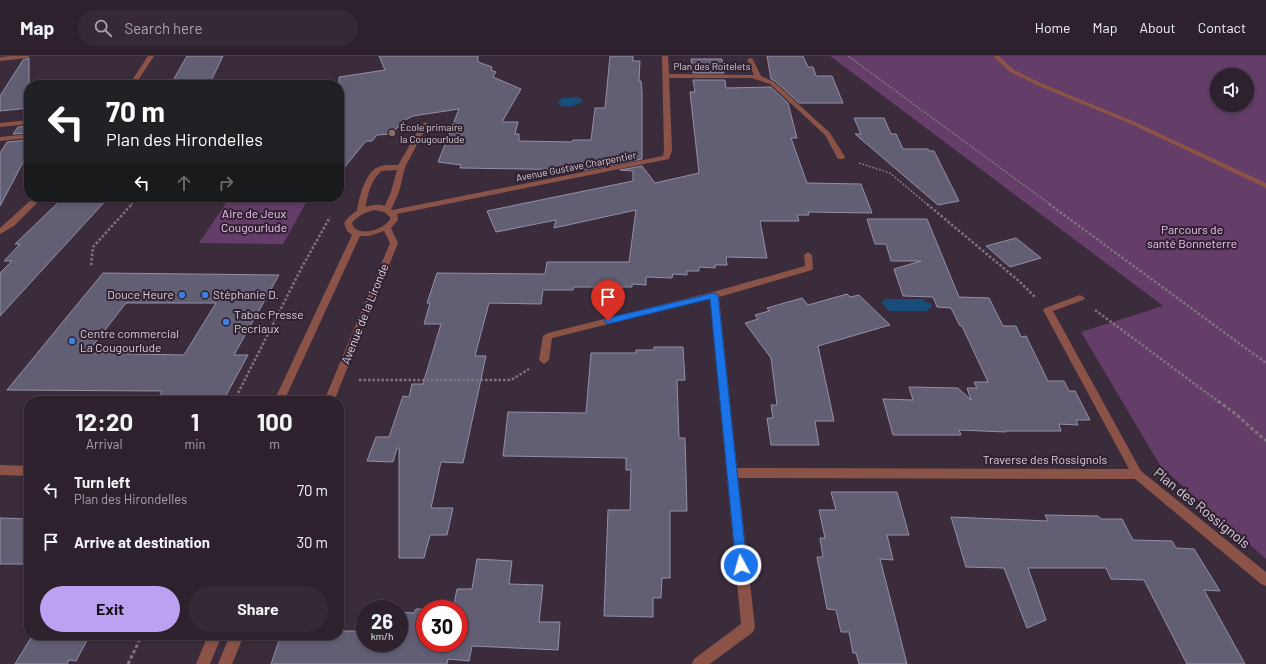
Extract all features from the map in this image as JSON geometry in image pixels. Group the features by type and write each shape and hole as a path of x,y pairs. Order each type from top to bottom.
{"street":[{"path":"0,59 27,56"},
{"path":"135,80 151,56"},
{"name":"Avenue Gustave Charpentier","path":"389,212 660,159 666,156 668,150 665,56"},
{"path":"996,56 1012,71 1041,85 1133,123 1266,186"},
{"name":"Plan des Roitelets","path":"750,59 758,77"},
{"name":"Plan des Roitelets","path":"666,76 758,77 772,83 828,134 841,157"},
{"path":"0,125 24,123"},
{"path":"389,212 402,167 425,124"},
{"path":"0,139 24,137"},
{"path":"362,211 363,195 374,174 379,169 402,167"},
{"path":"0,232 11,224 32,203"},
{"path":"375,208 389,212 394,216 394,220 387,228 372,233 357,233 348,227 348,223 355,214 362,211 375,208"},
{"name":"Avenue de la Lironde","path":"332,396 394,244 387,228"},
{"path":"281,396 357,233"},
{"path":"544,360 548,336 714,295 809,268 808,255"},
{"path":"699,664 748,627 714,295"},
{"path":"1048,310 1080,298"},
{"name":"Traverse des Rossignols","path":"732,473 1137,474 1048,310"},
{"path":"0,470 24,471"},
{"name":"Plan des Rossignols","path":"1137,474 1266,580"},
{"path":"203,664 213,640"},
{"path":"225,664 235,640"}],"path":[{"path":"848,56 1266,363"},
{"path":"841,157 890,173 1019,281 1048,310"},
{"path":"91,264 93,247 134,202"},
{"path":"237,396 302,267 331,215"},
{"path":"1080,298 1237,416 1266,441"},
{"path":"338,380 511,380 544,360"},
{"path":"128,664 140,640"}],"green space":[{"name":"Parcours de santé Bonneterre","path":"830,56 1266,56 1266,559 1161,467 1081,332 1163,306"},
{"name":"Aire de Jeux Cougourlude","path":"227,202 306,202 283,244 199,243"}],"water":[{"path":"577,97 582,99 582,102 571,107 561,106 557,102 563,98"},
{"path":"884,299 924,299 925,302 931,303 932,307 928,309 928,311 889,311 882,303"}],"building":[{"path":"187,56 223,56 211,80 173,80"},
{"path":"379,56 478,56 478,62 492,67 491,70 496,72 493,77 521,89 502,122 518,122 515,134 519,134 519,141 572,142 573,140 591,140 595,108 605,108 610,56 633,56 633,61 640,61 639,81 641,81 642,92 642,159 586,170 460,168 461,165 438,162 459,109 413,116 403,121 392,134 377,135 372,141 366,141 344,168 344,80 339,80 339,77 385,70"},
{"path":"767,56 803,56 808,67 813,67 816,76 832,76 843,103 799,103 771,79"},
{"path":"29,58 29,80 24,80 24,109 0,111 0,96 23,60"},
{"path":"691,59 722,59 724,73 693,73"},
{"path":"693,80 725,80 726,88 771,87 788,103 797,138 791,138 807,183 861,184 872,213 808,212 809,215 797,215 799,221 760,221 767,258 726,257 727,265 715,265 715,268 699,267 699,271 687,271 687,275 673,274 672,278 646,277 646,285 632,284 632,287 574,287 573,290 543,290 541,304 489,303 475,356 486,356 463,463 441,462 431,508 453,508 447,535 430,535 424,558 399,558 399,448 397,448 393,462 367,461 376,437 389,437 403,396 409,397 412,384 423,384 441,324 424,324 430,303 427,303 437,273 545,274 547,262 629,262 636,210 554,228 556,220 496,232 487,211 633,181 633,171 620,170 642,166 655,183 699,173 690,92 695,92"},
{"path":"854,118 884,118 891,134 896,134 903,149 928,149 929,151 934,151 959,201 938,205 855,134 861,134"},
{"path":"24,126 24,133 13,134 18,127"},
{"path":"24,140 24,160 0,206 0,153 7,142"},
{"path":"59,202 104,202 0,316 0,273 12,261 4,261 20,244 15,244"},
{"path":"867,219 927,219 959,297 989,298 1003,326 1016,326 1021,337 1026,336 1048,381 1064,381 1069,391 1075,391 1090,420 1076,420 1078,425 1059,424 1061,431 1005,431 1006,432 959,430 961,435 893,435 883,399 913,400 909,387 958,388 971,400 967,388 977,388 974,382 988,382 962,326 960,326 951,308 937,307 933,297 903,296 894,269 921,261 891,261 886,244 875,244"},
{"path":"1016,238 1041,258 1010,267 986,246"},
{"name":"Centre commercial La Cougourlude","path":"103,273 279,275 234,355 248,355 226,396 160,396 162,391 7,390","holes":["126,303 216,303 184,355 87,353"]},
{"path":"847,294 850,297 859,295 890,325 818,346 834,421 815,421 819,445 771,445 767,418 773,418 771,405 777,405 771,358 745,323 758,319 755,315 769,311 767,308 802,298 808,305"},
{"path":"654,347 683,347 685,380 677,380 679,438 685,438 687,511 670,511 670,578 662,578 661,598 653,598 653,617 604,616 608,510 630,510 631,470 626,470 626,458 503,456 508,412 586,413 591,353 636,353 636,350 654,350"},
{"path":"831,492 897,492 909,535 887,535 893,560 880,559 907,664 859,664 856,653 853,653 849,632 841,632 836,610 827,609 817,557 823,557 820,538 825,538 819,510 836,510"},
{"path":"1045,515 1098,516 1101,519 1122,519 1133,540 1172,541 1176,548 1194,549 1220,591 1204,590 1245,664 1187,664 1144,580 1111,579 1106,568 1028,568 1046,620 1027,628 1004,568 966,567 951,517 1048,521"},
{"path":"0,518 24,519 24,564 0,564"},
{"path":"477,559 512,561 509,584 543,585 539,622 560,622 558,650 472,646 469,661 448,659 447,664 271,664 279,640 344,640 344,631 356,631 356,652 408,652 408,613 414,613 416,609 416,652 468,652 468,600 455,600 457,589 472,589"},
{"path":"30,640 87,640 76,661 69,660 67,664 15,664"}],"place":[{"name":"École primaire la Cougourlude","path":"392,133"},
{"name":"Douce Heure","path":"182,295"},
{"name":"Stéphanie D.","path":"205,295"},
{"name":"Tabac Presse Pecriaux","path":"226,322"},
{"name":"Centre commercial La Cougourlude","path":"72,341"}],"route":[{"path":"608,321 714,295 741,565"}]}
